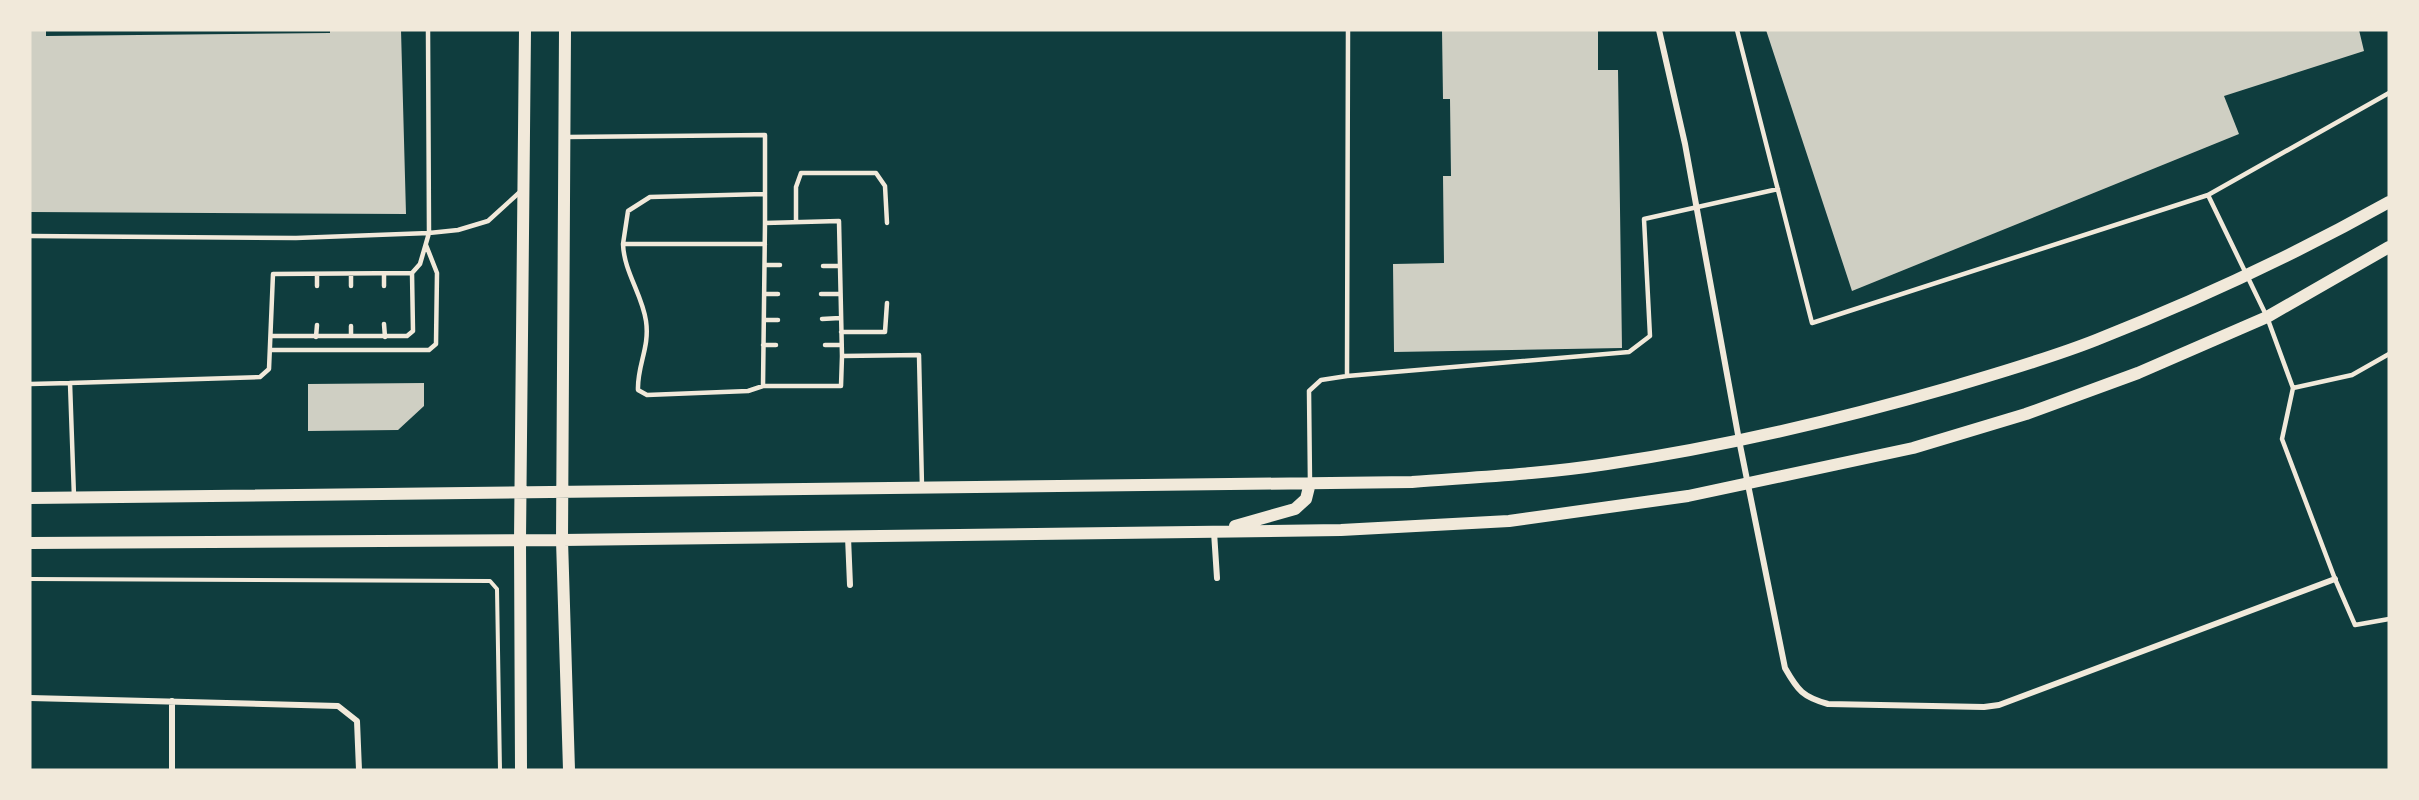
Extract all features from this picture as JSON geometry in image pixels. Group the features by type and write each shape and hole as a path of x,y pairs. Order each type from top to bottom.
{"main road":[{"path":"521,770 520,540 525,30"},
{"path":"565,30 562,540 569,770"},
{"path":"30,498 1412,482 1513,475 1606,464 1739,440 1878,408 2010,369 2094,341 2170,309 2389,202"},
{"path":"30,543 562,540 1214,532 1341,530 1509,521 1688,496 1913,448 2026,414 2138,373 2267,317 2389,247"},
{"path":"1214,532 1266,519 1294,509 1306,499 1310,483"}],"street":[{"path":"1659,30 1685,144 1739,440 1785,668 1796,688 1810,699 1828,704 1984,707 1999,705 2335,579"},
{"path":"1214,532 1217,578"},
{"path":"848,536 850,585"},
{"path":"30,698 338,706 357,721 359,770"},
{"path":"172,701 172,770"}],"lane":[{"path":"272,336 385,337 407,336 413,331 412,273 420,264 429,233 428,30"},
{"path":"1347,376 1348,30"},
{"path":"1737,30 1812,323 2208,195 2389,93"},
{"path":"564,137 765,135 763,386"},
{"path":"796,221 796,187 801,173 876,173 885,186 887,224"},
{"path":"30,236 296,238 429,233 458,230 488,221 523,189"},
{"path":"1310,483 1310,392 1321,380 1629,352 1650,336 1644,219 1778,189"},
{"path":"765,194 650,197 628,211 623,244 624,257 641,299 646,323 646,353 637,376 638,390 647,395 748,392 763,386 841,386 839,221 765,223"},
{"path":"2208,195 2267,317 2293,388 2282,439 2335,579 2355,625 2389,619"},
{"path":"623,244 765,244"},
{"path":"270,350 429,350 436,344 437,273 426,245"},
{"path":"765,265 780,265"},
{"path":"823,266 840,266"},
{"path":"30,384 260,377 269,369 273,274 412,273"},
{"path":"317,274 317,286"},
{"path":"351,274 351,286"},
{"path":"384,274 384,286"},
{"path":"764,294 777,294"},
{"path":"821,294 839,294"},
{"path":"841,332 885,332 887,303"},
{"path":"822,319 840,318"},
{"path":"764,320 777,320"},
{"path":"316,337 317,324"},
{"path":"384,324 385,337"},
{"path":"351,326 351,336"},
{"path":"764,345 776,345"},
{"path":"825,345 842,345"},
{"path":"2293,388 2352,375 2389,354"},
{"path":"842,356 919,355 922,487"},
{"path":"70,383 74,497"}],"path":[{"path":"30,579 490,581 497,589 500,770"}],"building":[{"path":"30,30 46,30 46,36 401,30 406,214 30,212"},
{"path":"1442,30 1598,30 1598,70 1618,70 1622,348 1394,352 1393,264 1444,263 1443,176 1451,176 1450,99 1443,99"},
{"path":"1766,30 2359,30 2364,51 2224,96 2239,134 1852,291"},
{"path":"424,383 424,406 398,430 308,431 308,384"}]}
